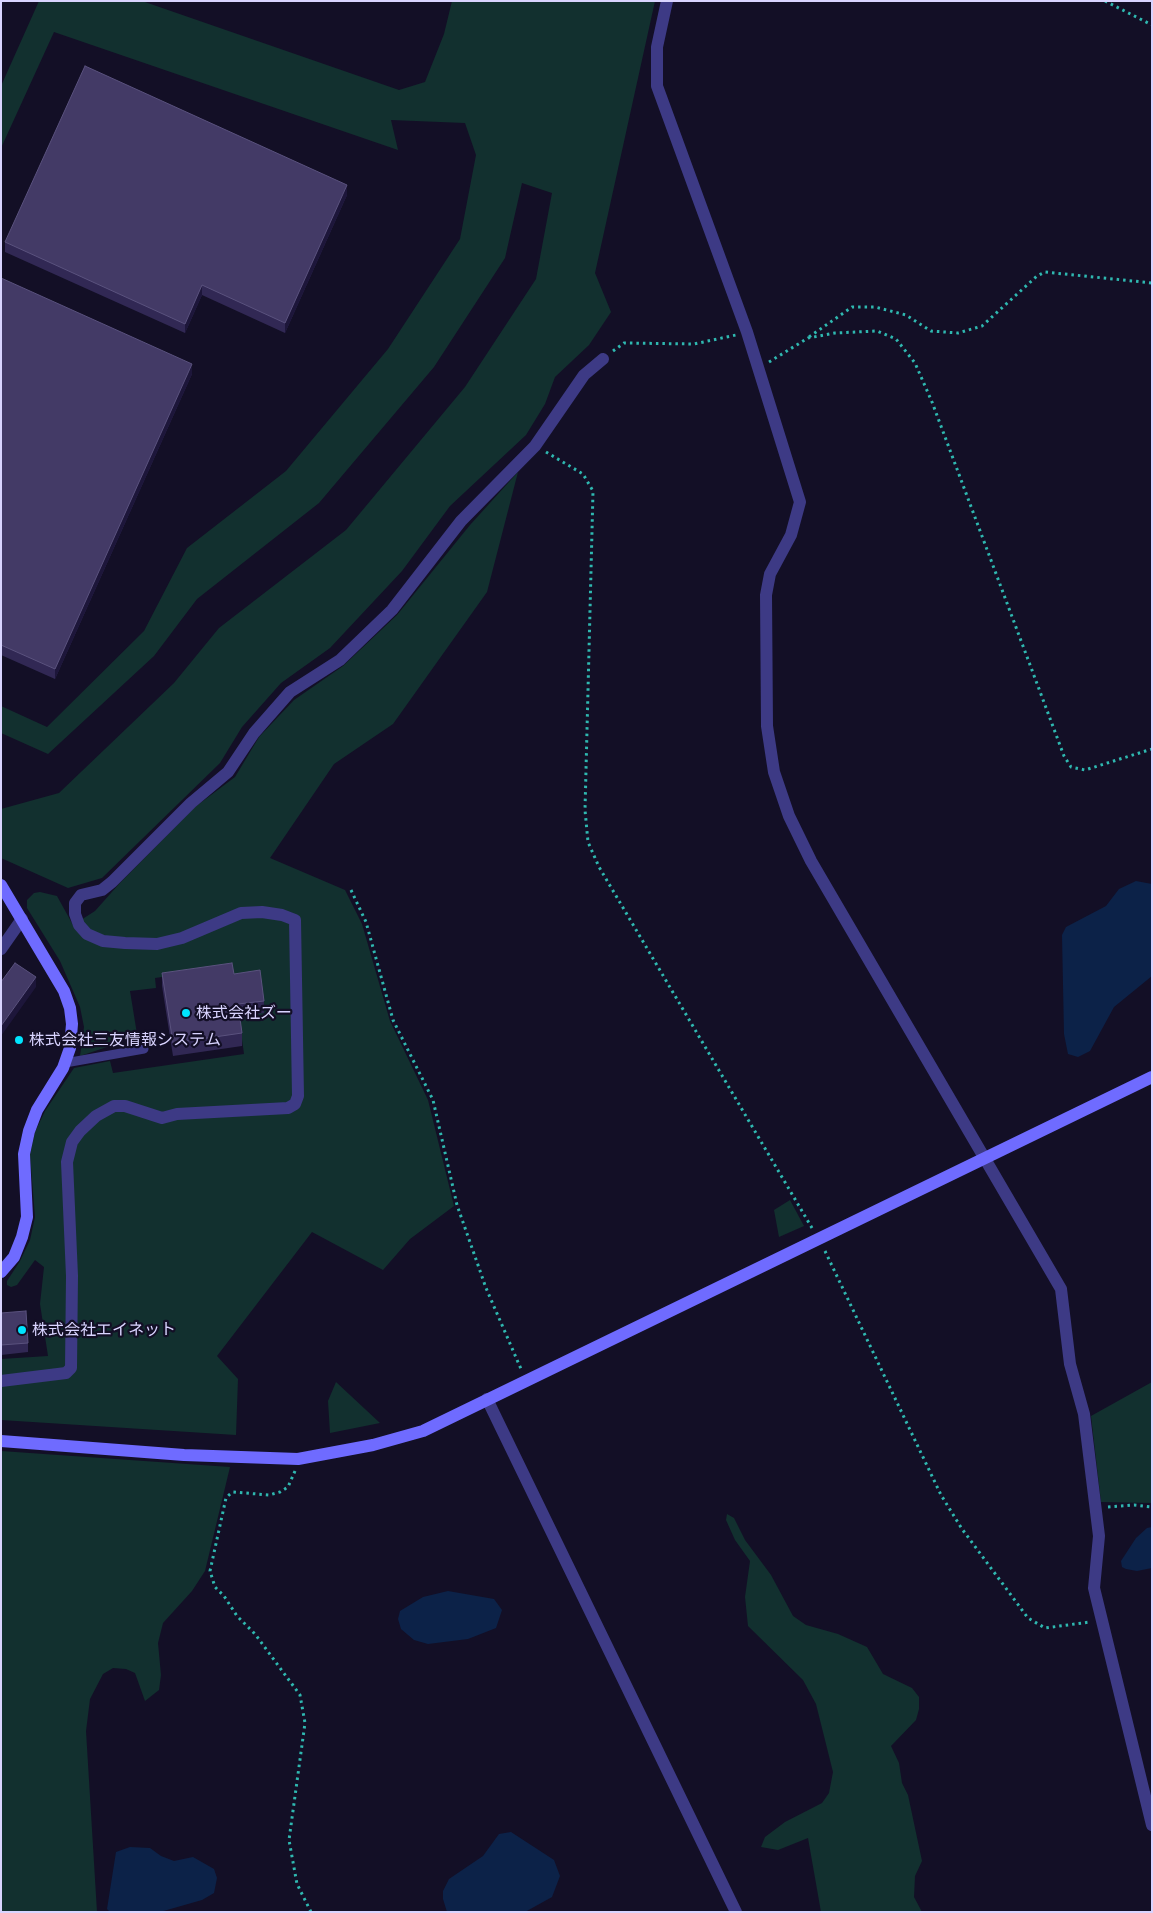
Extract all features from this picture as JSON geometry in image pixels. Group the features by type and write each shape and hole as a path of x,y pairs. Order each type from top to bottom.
{"street":[{"path":"667,1 657,47 657,86 747,332 800,502 791,535 770,574 766,595 767,726 774,772 789,816 811,861 1061,1290 1070,1364 1084,1414 1095,1508 1099,1545 1094,1588 1100,1620 1152,1825"},
{"path":"1,1381 66,1373 71,1368 72,1276 67,1162 72,1142 80,1131 96,1116 114,1106 124,1106 162,1118 177,1114 288,1108 295,1104 298,1096 295,920 282,915 262,912 241,913 182,938 157,944 124,943 103,940 87,934 78,925 75,903 81,895 102,890 112,882 190,803 228,772 254,733 290,692 340,660 392,610 461,521 535,446 584,375 603,359"},
{"path":"1,885 64,991 70,1008 72,1024 70,1048 65,1063 37,1110 29,1131 24,1154 27,1217 14,1257 1,1272"},
{"path":"1,949 22,920"},
{"path":"1,1441 184,1455 298,1458 373,1445 423,1431 1152,1077"},
{"path":"487,1399 736,1912"}],"lane":[{"path":"65,1063 144,1049"}],"path":[{"path":"1105,1 1152,25"},
{"path":"758,368 808,338 852,307 875,307 906,315 931,331 958,333 982,326 1037,276 1045,272 1152,284"},
{"path":"808,338 835,333 877,331 896,339 915,363 932,402 1064,756 1071,767 1086,770 1152,749"},
{"path":"603,359 624,343 694,344 747,332"},
{"path":"535,446 584,474 593,491 584,810 588,842 598,866 819,1240 941,1495 962,1529 1028,1618 1045,1628 1100,1620"},
{"path":"350,890 366,922 393,1020 433,1100 457,1205 486,1288 526,1381"},
{"path":"298,1458 288,1487 280,1492 270,1495 233,1492 226,1498 210,1572 215,1587 224,1596 237,1616 255,1634 300,1695 305,1723 290,1840 297,1884 311,1912"},
{"path":"1095,1508 1126,1505 1152,1507"}],"green space":[{"path":"39,1 142,1 399,90 425,82 444,34 452,1 655,1 595,273 611,312 589,345 555,377 545,404 526,435 450,506 402,571 330,648 281,683 242,727 220,763 102,878 68,888 1,858 1,809 59,793 174,683 219,628 346,530 465,387 536,279 552,193 522,183 505,258 434,367 319,503 197,599 154,656 48,754 1,733 1,706 47,727 144,631 187,548 286,471 388,349 460,239 476,155 465,123 391,120 398,150 54,32 1,148 1,86"},
{"path":"518,472 487,592 393,724 334,764 270,858 345,890 362,924 390,1021 428,1100 454,1206 410,1239 383,1270 312,1232 217,1356 238,1379 236,1435 1,1420 1,1359 48,1356 40,1304 44,1267 35,1260 17,1285 11,1287 7,1285 7,1281 20,1261 30,1240 35,1217 30,1155 35,1132 45,1111 74,1068 110,1061 113,1073 244,1054 232,967 155,978 156,988 130,991 137,1034 80,1056 84,1027 80,1007 60,961 27,908 27,900 34,893 40,892 57,896 73,925 95,911 195,807 235,777 259,737 294,700 343,666 397,615 470,525"},
{"path":"790,1200 804,1226 779,1237 774,1210"},
{"path":"336,1382 380,1423 330,1433 328,1401"},
{"path":"1152,1382 1152,1503 1101,1502 1091,1416"},
{"path":"1,1451 230,1467 205,1571 192,1591 163,1623 158,1643 161,1675 159,1690 145,1701 135,1673 126,1669 113,1668 103,1674 90,1699 86,1731 97,1912 1,1912"},
{"path":"727,1514 734,1518 745,1540 771,1575 793,1616 806,1625 838,1634 867,1647 883,1674 912,1688 919,1697 919,1709 916,1720 891,1746 899,1763 902,1783 908,1795 922,1861 915,1876 914,1897 922,1912 821,1912 808,1838 778,1850 761,1847 765,1837 785,1822 822,1803 829,1793 833,1772 816,1704 803,1680 748,1626 745,1597 750,1561 735,1540 726,1520"}],"water":[{"path":"1136,881 1152,884 1152,976 1114,1007 1090,1051 1078,1057 1068,1054 1064,1034 1062,935 1066,927 1106,906 1119,889"},
{"path":"1152,1527 1152,1568 1137,1571 1122,1567 1121,1561 1136,1538 1147,1528"},
{"path":"448,1591 494,1599 502,1610 496,1628 468,1639 428,1644 414,1640 401,1629 398,1619 400,1611 423,1597"},
{"path":"511,1832 554,1860 560,1876 552,1897 525,1912 447,1912 443,1891 449,1879 483,1856 499,1834"},
{"path":"130,1847 150,1848 161,1856 174,1861 193,1857 214,1869 217,1878 214,1893 202,1900 160,1912 110,1912 107,1909 116,1852"}],"building":[{"path":"85,66 347,185 285,323 202,285 185,324 5,242"},
{"path":"1,278 192,364 55,669 1,645"},
{"path":"15,963 36,977 1,1026 1,982"},
{"path":"232,963 234,974 260,970 264,1001 238,1004 242,1033 173,1043 162,973"},
{"path":"26,1311 28,1343 1,1345 1,1313"}],"place":[{"name":"株式会社ズー","path":"186,1013"},
{"name":"株式会社三友情報システム","path":"19,1040"},
{"name":"株式会社エイネット","path":"22,1330"}]}
